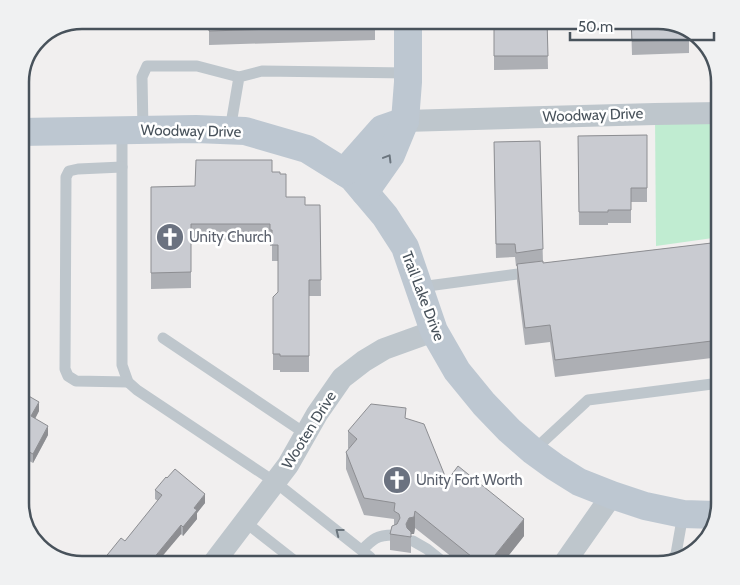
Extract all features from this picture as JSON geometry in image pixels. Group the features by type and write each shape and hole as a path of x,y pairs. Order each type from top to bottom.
{"street":[{"path":"354,180 382,129 405,121 408,29"},
{"name":"Woodway Drive","path":"405,121 711,113"},
{"name":"Woodway Drive","path":"29,132 196,129 244,131 307,149 354,180"},
{"name":"Trail Lake Drive","path":"354,180 385,216 404,247 434,330 457,370 484,404 509,430 533,451 579,482 645,506 683,514 710,515"},
{"name":"Wooten Drive","path":"219,556 288,465 317,414 342,378 384,349 434,330"},
{"path":"569,556 612,495"}],"lane":[{"path":"369,556 275,482 137,390 128,382 122,365 122,167 133,130 142,77 147,66 197,66 240,77 262,71 408,73"},
{"path":"230,130 240,77"},
{"path":"122,167 78,169 69,171 66,177 65,368 68,376 76,381 128,382"},
{"path":"419,287 543,270"},
{"path":"163,338 306,434"},
{"path":"533,451 588,400 711,384"},
{"path":"676,553 683,514"},
{"path":"245,522 288,556"},
{"path":"362,550 373,539 382,535 393,535"},
{"path":"413,540 436,556"}],"green space":[{"path":"711,113 711,238 656,246 655,114"}],"building":[{"path":"209,29 275,29 209,31"},
{"path":"494,29 547,29 548,56 494,56"},
{"path":"631,29 669,30 689,39 689,40 632,41"},
{"path":"647,135 647,188 631,188 631,210 579,212 578,136"},
{"path":"540,141 543,249 516,253 515,244 496,244 494,142"},
{"path":"196,160 272,160 272,172 286,174 286,197 305,197 305,205 320,205 321,280 309,280 309,356 280,356 280,354 273,354 273,297 278,292 278,245 272,245 270,224 191,224 191,272 151,273 151,187 195,186"},
{"path":"711,243 711,341 555,360 550,325 525,328 517,264 543,261 543,263"},
{"path":"29,396 39,402 31,416 48,426 33,454 29,452"},
{"path":"371,404 406,408 405,418 424,424 447,481 458,466 524,519 494,556 471,556 415,511 414,517 409,518 406,524 411,532 411,537 390,534 392,526 397,524 400,518 399,514 394,511 395,503 364,498 346,452 357,439 348,431"},
{"path":"175,469 205,494 194,508 197,510 183,527 181,525 155,556 106,556 121,538 125,541 162,495 155,490"}],"place":[{"name":"Unity Church","path":"170,237"},
{"name":"Unity Fort Worth","path":"397,480"}]}
